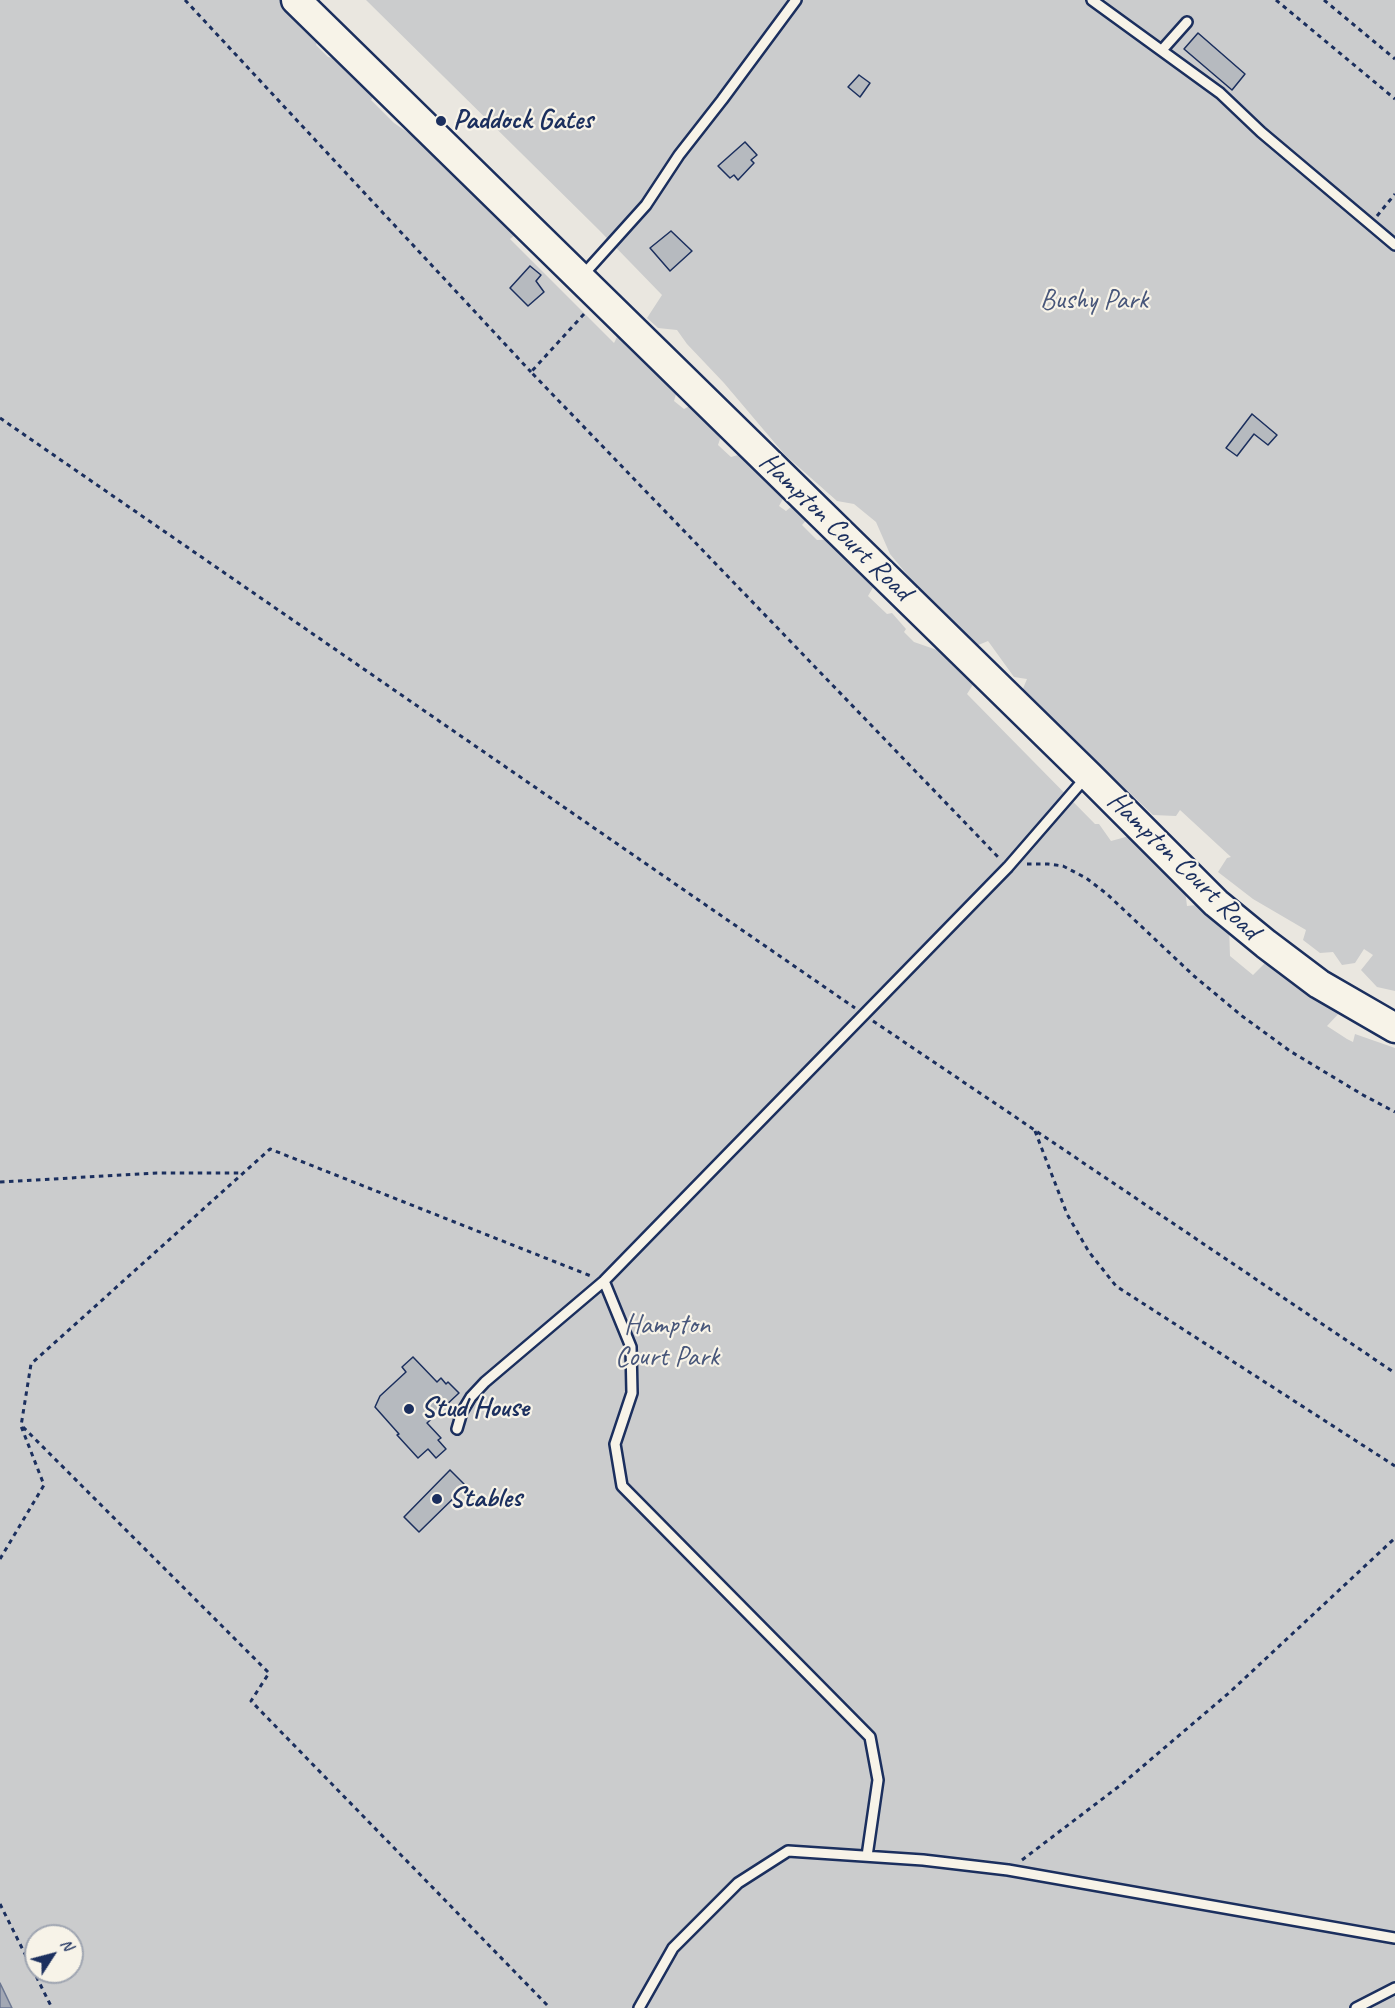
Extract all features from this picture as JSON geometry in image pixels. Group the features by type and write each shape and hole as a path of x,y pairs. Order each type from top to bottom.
{"main road":[{"name":"Hampton Court Road","path":"296,0 1088,774 1216,903 1319,984 1395,1028"}],"lane":[{"path":"580,277 646,205 679,154 796,0"},
{"path":"1092,0 1220,93 1261,132 1395,245"},
{"path":"1162,50 1187,21"},
{"path":"457,1429 467,1404 485,1382 604,1281 1008,867 1088,774"},
{"path":"604,1281 631,1347 632,1394 615,1444 622,1485 870,1737 878,1780 867,1856"},
{"path":"639,2008 672,1948 738,1884 788,1851 923,1860 1008,1870 1395,1938"},
{"path":"1356,2008 1395,1988"}],"path":[{"path":"185,0 531,372 1008,867 1048,864 1063,866 1086,878 1107,894 1194,976 1242,1016 1290,1051 1395,1112"},
{"path":"1276,0 1395,99"},
{"path":"1324,0 1395,59"},
{"path":"1370,224 1395,194"},
{"path":"531,372 601,298"},
{"path":"0,418 864,1014 1395,1373"},
{"path":"1035,1130 1067,1214 1089,1252 1116,1286 1395,1466"},
{"path":"0,1559 44,1485 21,1426 31,1364 270,1149 604,1281"},
{"path":"0,1182 157,1173 244,1173"},
{"path":"21,1426 269,1673 251,1701 550,2008"},
{"path":"1008,1870 1122,1784 1230,1692 1395,1538"},
{"path":"0,1904 52,2008"}],"green space":[{"name":"Hampton Court Park","path":"0,0 281,0 318,39 316,45 328,57 348,61 375,94 371,100 394,123 443,157 515,235 510,239 614,343 617,337 679,384 674,401 684,409 697,402 724,427 718,445 731,457 749,452 789,488 779,506 786,511 797,502 811,515 802,525 817,540 838,539 878,579 868,596 887,614 892,613 906,629 904,632 914,642 937,650 974,683 967,694 1095,824 1099,824 1111,841 1133,835 1159,867 1185,890 1187,906 1206,904 1229,926 1230,956 1253,975 1268,960 1343,1009 1327,1026 1347,1039 1353,1042 1355,1034 1395,1048 1395,2008 0,2008"},
{"name":"Bushy Park","path":"366,0 1395,0 1395,991 1377,987 1361,970 1373,955 1364,949 1355,963 1342,965 1333,952 1320,953 1303,940 1306,930 1253,899 1218,872 1227,858 1231,857 1180,810 1176,816 1153,815 1022,691 1027,679 1014,677 988,641 976,646 914,583 890,554 876,522 854,504 837,501 785,455 677,330 658,328 647,318 662,295"}],"shaded area":[{"path":"0,1983 12,2008 0,2008"}],"building":[{"path":"1198,33 1245,74 1232,90 1184,49"},
{"path":"859,75 870,83 860,97 848,87"},
{"path":"745,142 757,155 751,160 754,163 738,180 734,175 730,178 718,166"},
{"path":"671,231 692,251 670,271 650,248"},
{"path":"530,266 541,275 536,281 544,292 528,306 510,288"},
{"path":"1252,414 1277,435 1268,445 1254,434 1237,456 1226,448"},
{"name":"Stud House","path":"413,1357 437,1382 441,1378 459,1393 427,1423 441,1438 438,1440 446,1449 436,1458 428,1449 418,1458 375,1407 380,1396 406,1372 402,1367"},
{"name":"Stables","path":"450,1470 466,1486 419,1532 404,1517"}],"place":[{"name":"Paddock Gates","path":"441,121"},
{"name":"Stud House","path":"409,1409"},
{"name":"Stables","path":"437,1499"}]}
